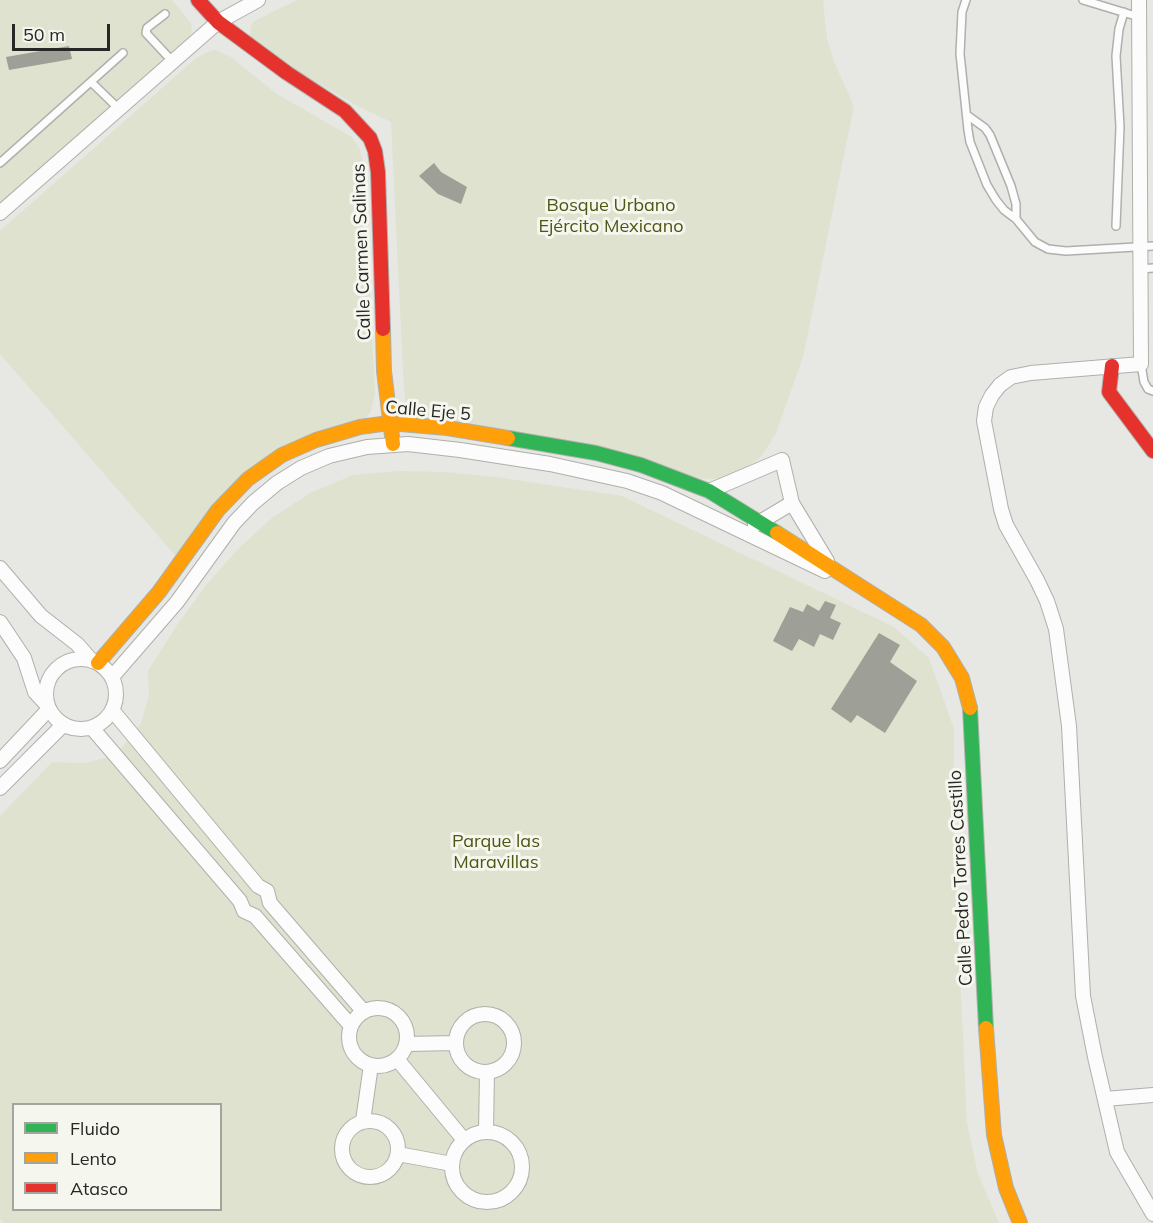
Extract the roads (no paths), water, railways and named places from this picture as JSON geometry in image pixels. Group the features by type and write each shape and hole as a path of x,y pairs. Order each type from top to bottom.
{"street":[{"name":"Calle Carmen Salinas","path":"198,0 218,22 287,73 345,111 370,138 375,151 378,172 384,372 393,444"},
{"path":"0,213 218,22 258,0"},
{"path":"1139,0 1147,109 1147,268 1141,364 1030,373 1011,377 992,395 986,407 984,421 1006,525 1037,580 1056,629 1069,726 1083,996 1117,1152 1153,1214"},
{"path":"1112,366 1109,392 1153,451"},
{"name":"Calle Eje 5","path":"95,662 159,592 218,510 249,479 282,455 316,440 360,427 389,423 447,428 596,453 641,465 709,491 760,522 827,568"},
{"name":"Calle Eje 5","path":"112,677 177,602 234,523 253,503 301,468 329,456 367,447 393,444 460,450 588,471 627,481 662,493 740,531 827,568"},
{"path":"709,491 782,460 792,503 827,568"},
{"path":"740,531 792,503"},
{"name":"Calle Pedro Torres Castillo","path":"827,568 852,581 921,625 943,647 962,678 967,698 974,758 988,1063 994,1135 1006,1188 1020,1223"},
{"path":"0,622 24,658 35,692 55,718 63,725 82,729 100,724 112,710 116,699 116,688 112,677 76,644 40,616 2,572"},
{"path":"48,707 45,694 47,683 52,673 60,665 81,658 95,662"},
{"path":"0,761 48,707"},
{"path":"112,710 258,886 267,891 270,903 364,1012"},
{"path":"0,788 63,725"},
{"path":"92,728 240,901 244,911 255,916 351,1026"},
{"path":"240,901 246,889 258,886"},
{"path":"255,916 266,912 270,903"},
{"path":"374,1008 384,1009 393,1012 405,1025 407,1044 397,1059 380,1066 362,1062 355,1055 350,1046 351,1026 364,1012 374,1008"},
{"path":"487,1014 504,1022 510,1029 513,1048 510,1057 496,1070 487,1072 468,1067 462,1060 456,1042 457,1033 462,1025 478,1015 487,1014"},
{"path":"407,1044 456,1042"},
{"path":"397,1059 464,1140"},
{"path":"363,1121 371,1065"},
{"path":"486,1132 487,1072"},
{"path":"1105,1099 1153,1095"},
{"path":"373,1120 390,1128 398,1145 398,1154 389,1170 381,1175 371,1177 353,1172 343,1156 343,1139 348,1131 363,1121 373,1120"},
{"path":"486,1132 497,1133 508,1138 521,1157 522,1169 513,1190 504,1198 493,1202 481,1202 461,1191 454,1181 452,1164 457,1148 464,1140 474,1134 486,1132"},
{"path":"398,1154 452,1164"}],"lane":[{"path":"966,0 962,12 960,54 970,142 987,185 1004,210 1016,219 1035,242 1048,249 1066,251 1147,246"},
{"path":"1083,0 1139,17"},
{"path":"1116,226 1120,127 1116,56 1119,29 1124,12"},
{"path":"165,14 147,28 146,33 173,62"},
{"path":"0,164 123,52"},
{"path":"91,82 119,109"},
{"path":"967,115 985,128 990,135 1011,186 1016,204 1016,219"},
{"path":"1141,364 1144,382 1148,389 1153,391"}],"park label":[{"name":"Bosque Urbano Ejército Mexicano","path":"611,216"},
{"name":"Parque las Maravillas","path":"496,852"}]}
